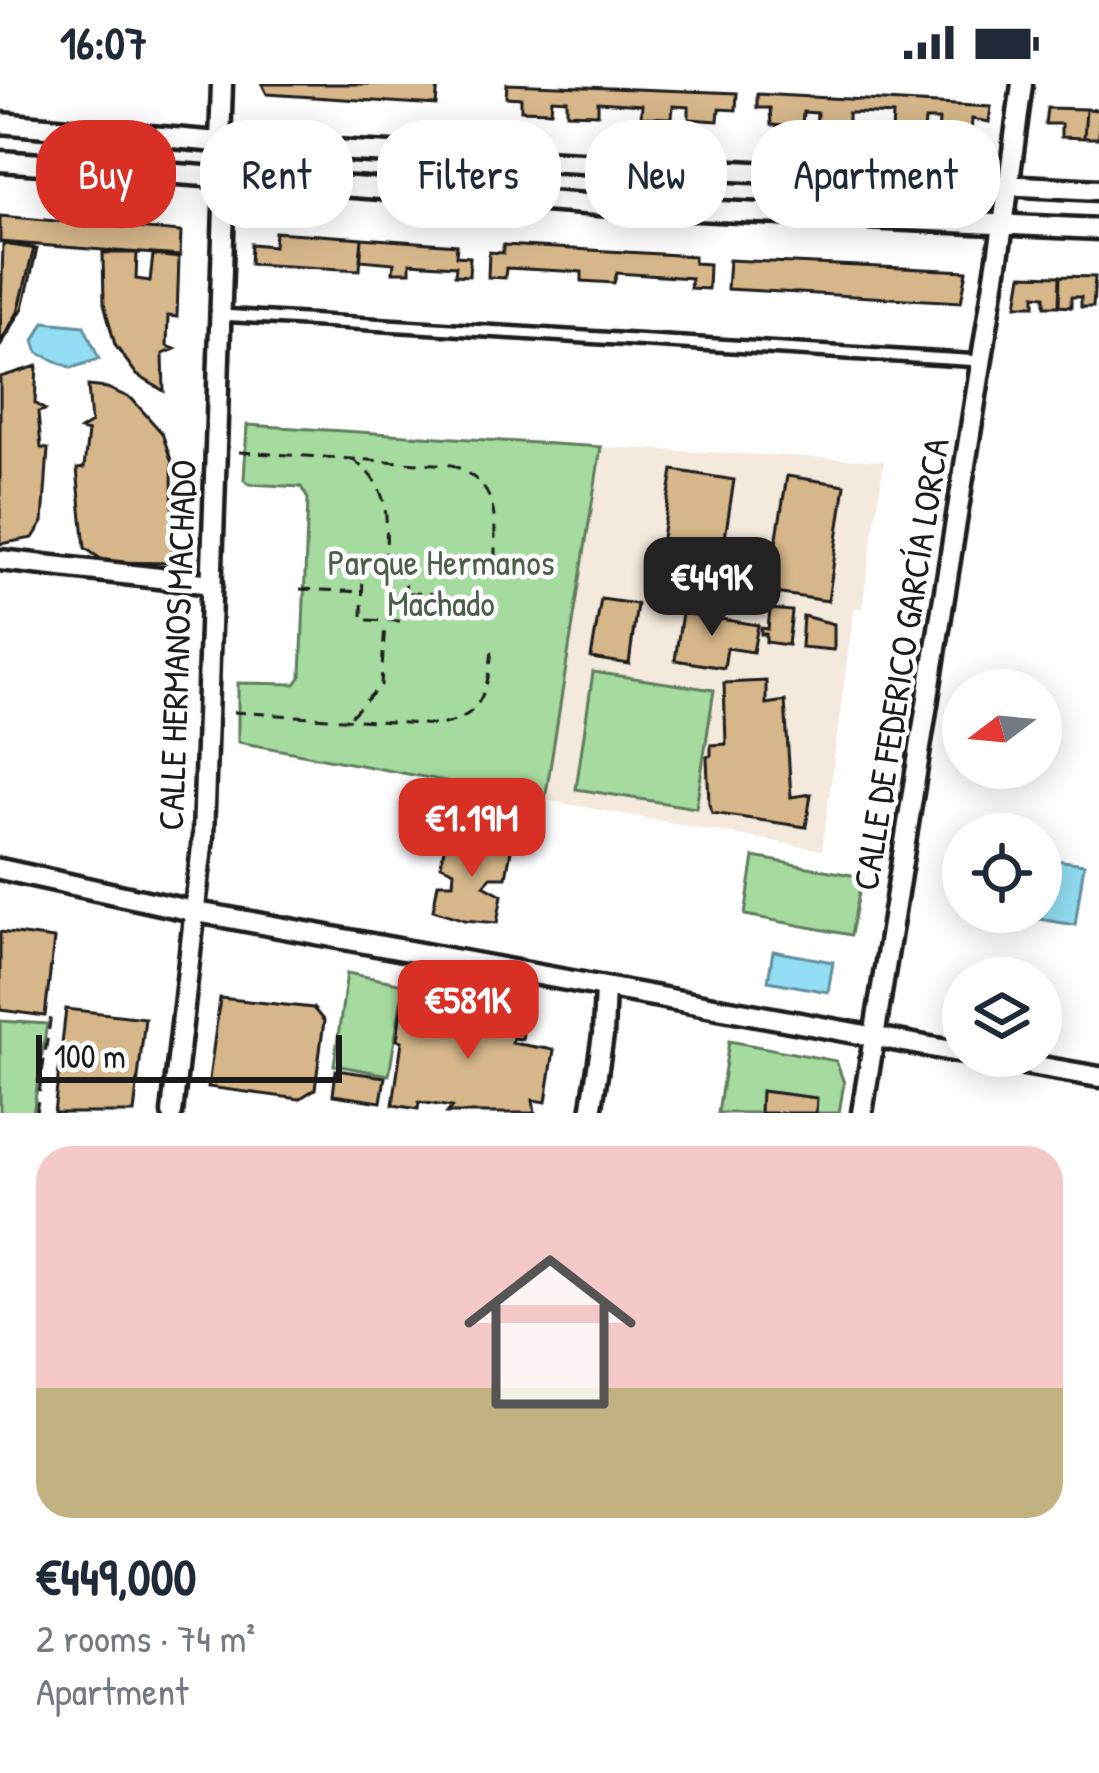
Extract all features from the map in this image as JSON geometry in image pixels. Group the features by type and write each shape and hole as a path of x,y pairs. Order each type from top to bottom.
{"street":[{"name":"CALLE HERMANOS MACHADO","path":"221,120 222,84"},
{"name":"CALLE DE FEDERICO GARCÍA LORCA","path":"862,1113 1022,84"},
{"path":"0,123 200,140"},
{"path":"353,150 1099,190"},
{"path":"0,161 200,176"},
{"path":"353,187 612,206 1099,229"},
{"name":"CALLE HERMANOS MACHADO","path":"172,1113 197,912 224,228"},
{"path":"0,560 212,584"},
{"path":"0,869 197,912 942,1049"},
{"path":"591,1113 605,987"},
{"path":"1062,1071 1099,1077"}],"lane":[{"path":"221,315 981,362"}],"path":[{"path":"239,452 452,465 470,473 492,499 495,556"},
{"path":"351,459 366,469 386,503 386,564"},
{"path":"363,563 406,564 405,621 362,620 363,592 363,563"},
{"path":"300,589 363,592"},
{"path":"406,593 447,594"},
{"path":"349,717 381,685 385,620"},
{"path":"233,712 455,723 479,705 488,687 492,650"},
{"path":"36,1113 51,1015"}],"shaded area":[{"path":"601,447 884,461 862,608 854,608 822,850 545,800"}],"green space":[{"name":"Parque Hermanos Machado","path":"247,425 601,447 545,800 238,742 238,683 295,684 301,676 308,499 301,487 244,480"},
{"path":"593,672 714,690 696,808 576,789"},
{"path":"754,857 862,877 851,935 745,915"},
{"path":"347,973 404,984 389,1075 334,1065"},
{"path":"0,1021 47,1024 33,1113 0,1113"},
{"path":"729,1041 836,1061 844,1083 839,1113 816,1113 816,1098 762,1091 760,1113 718,1113"}],"water":[{"path":"44,322 84,326 99,359 72,368 38,353 34,341"},
{"path":"1062,861 1084,864 1075,925 1062,923"},
{"path":"773,951 833,962 828,992 768,981"}],"building":[{"path":"262,84 438,84 436,105 267,94"},
{"path":"507,84 737,93 736,110 719,109 718,120 689,119 689,107 673,106 672,118 641,117 642,105 598,102 598,114 567,113 567,100 552,99 551,111 521,110 521,98 506,97"},
{"path":"757,94 991,107 989,120 893,120 893,115 848,113 848,120 817,120 817,113 803,112 802,120 771,120 770,108 757,108"},
{"path":"1047,108 1086,109 1084,138 1061,137 1061,124 1045,124"},
{"path":"1086,109 1099,110 1099,138 1084,138"},
{"path":"0,216 36,219 36,228 181,232 180,256 0,242"},
{"path":"275,232 362,238 360,270 250,264 251,244 274,246"},
{"path":"362,238 457,245 456,256 470,257 469,276 455,275 456,266 410,263 410,272 393,272 394,263 360,260"},
{"path":"3,244 37,249 23,308 0,347"},
{"path":"3,244 34,248 18,312 0,343"},
{"path":"503,245 694,256 694,263 709,264 708,289 690,288 691,278 617,273 614,283 582,281 582,272 506,268 505,278 488,277 489,252 503,253"},
{"path":"103,253 137,253 136,279 150,281 153,255 179,258 177,317 168,316 167,346 175,349 163,354 164,391 137,375 115,345 104,303"},
{"path":"729,260 967,271 961,302 727,289"},
{"path":"1022,275 1060,276 1059,306 1045,306 1045,296 1035,295 1035,305 1017,305"},
{"path":"1060,276 1095,277 1093,307 1081,307 1081,297 1071,297 1071,307 1059,306"},
{"path":"37,366 35,403 45,410 38,412 41,448 48,449 43,522 33,538 0,544 0,377"},
{"path":"88,386 132,399 162,433 172,463 173,563 105,562 85,548 77,469 84,468 88,432 80,430 91,423"},
{"path":"673,470 734,480 716,596 654,586"},
{"path":"787,476 845,485 828,601 768,592"},
{"path":"742,548 766,552 765,584 742,578 742,585 727,583 731,557 740,559"},
{"path":"601,599 637,604 629,664 591,658"},
{"path":"770,609 792,611 788,645 766,642 766,634 761,634 761,628 768,629"},
{"path":"682,613 758,625 753,652 727,648 724,668 675,660"},
{"path":"803,616 834,624 834,650 801,647"},
{"path":"766,681 766,704 785,701 791,797 811,794 806,827 712,813 709,804 707,757 711,745 726,744 724,683"},
{"path":"456,836 511,850 506,877 491,877 484,885 502,895 497,923 433,910 438,883 453,883 454,871 441,865 446,838"},
{"path":"0,932 54,939 45,1016 0,1010"},
{"path":"220,998 313,1008 324,1021 315,1089 299,1099 208,1087"},
{"path":"402,1002 525,1020 522,1039 513,1038 512,1043 554,1050 546,1102 533,1100 535,1113 447,1113 452,1107 419,1102 418,1109 393,1105"},
{"path":"66,1009 145,1018 134,1113 54,1113"},
{"path":"336,1070 385,1077 381,1102 333,1095"},
{"path":"761,1091 817,1098 816,1113 760,1113"}]}
